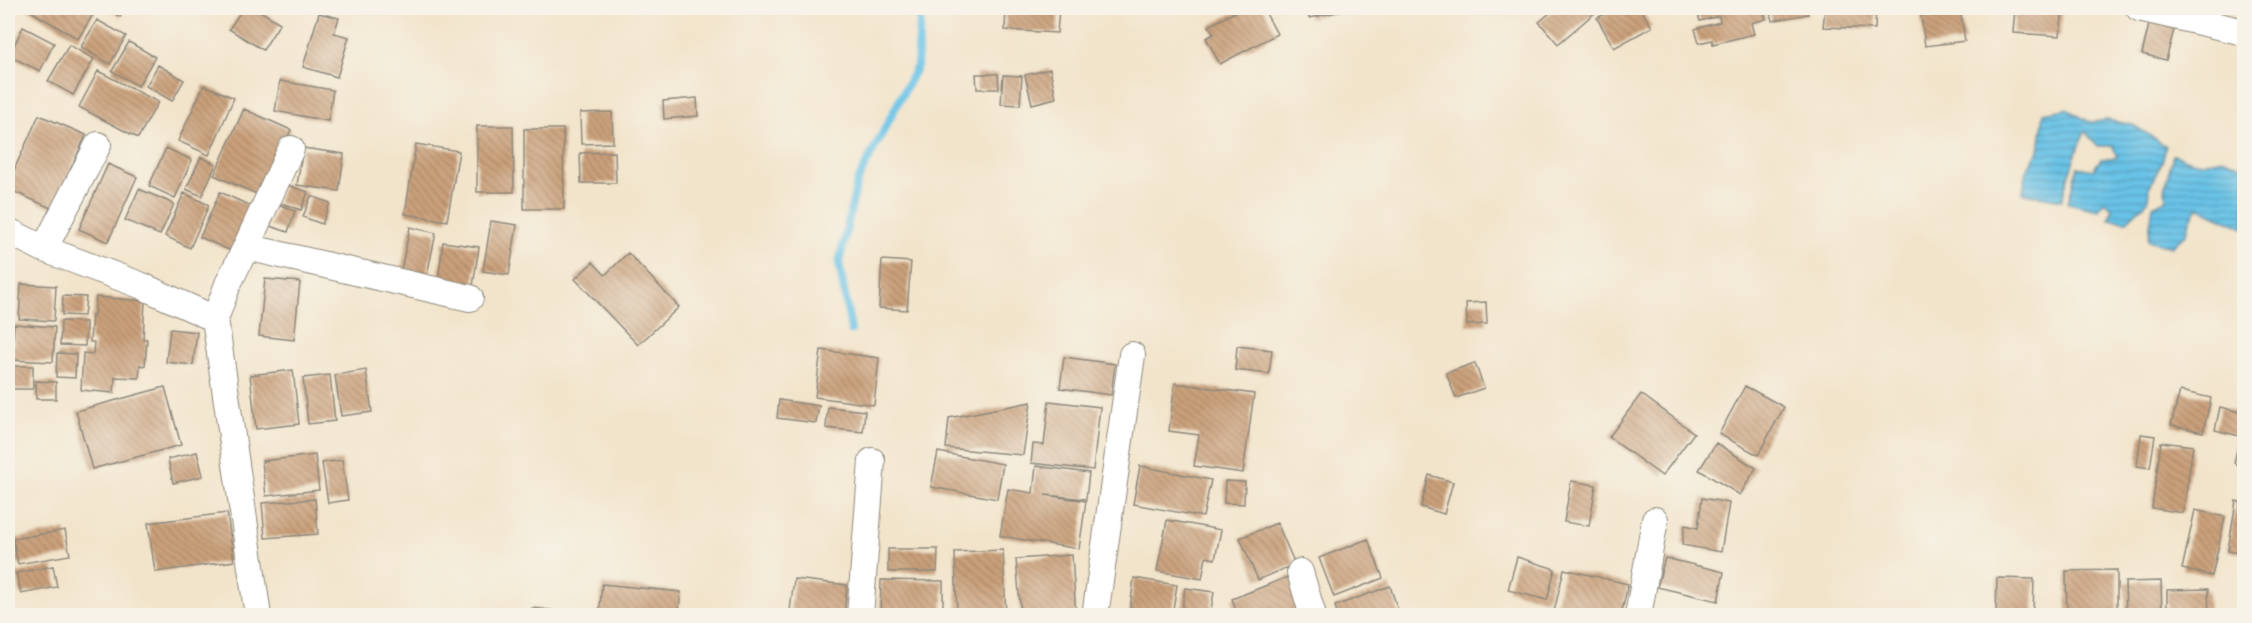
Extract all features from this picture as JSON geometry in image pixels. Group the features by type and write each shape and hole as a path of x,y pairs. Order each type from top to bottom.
{"street":[{"path":"2139,8 2244,32"},
{"path":"44,249 98,145"},
{"path":"258,615 215,319 228,285 291,149"},
{"path":"8,231 44,249 140,285 215,319"},
{"path":"246,247 471,298"},
{"path":"1095,615 1132,355"},
{"path":"860,615 872,461"},
{"path":"1638,615 1655,520"},
{"path":"1300,572 1313,615"}],"water":[{"path":"2066,109 2090,122 2107,120 2133,125 2166,146 2162,162 2149,188 2148,201 2127,221 2109,219 2112,208 2104,202 2098,210 2068,203 2077,167 2093,170 2101,159 2117,157 2113,146 2097,146 2085,131 2062,200 2023,193 2026,170 2039,151 2044,113"},
{"path":"2173,155 2199,163 2222,158 2244,167 2244,228 2198,207 2190,220 2187,233 2172,247 2148,240 2153,206 2167,199 2164,191"}],"building":[{"path":"28,8 97,8 78,39"},
{"path":"106,8 126,8 120,17"},
{"path":"243,8 255,8 280,23 263,50 229,29"},
{"path":"1006,8 1059,8 1057,33 1005,30"},
{"path":"1240,8 1263,8 1277,34 1220,64 1206,38 1214,34 1209,26"},
{"path":"1306,8 1345,8 1346,10 1309,18"},
{"path":"1556,8 1594,8 1597,11 1558,44 1539,22"},
{"path":"1615,8 1640,8 1652,27 1614,48 1597,18"},
{"path":"1696,8 1763,8 1766,19 1751,23 1754,34 1713,44 1712,40 1699,43 1695,29 1720,22 1719,16 1700,21"},
{"path":"1769,8 1806,8 1808,14 1772,21"},
{"path":"1825,8 1876,8 1875,29 1823,27"},
{"path":"1920,8 1960,8 1965,41 1925,46"},
{"path":"2015,8 2063,8 2060,36 2013,33"},
{"path":"319,13 339,18 334,33 349,37 337,77 303,67"},
{"path":"2151,16 2176,22 2166,60 2142,54"},
{"path":"97,20 126,36 110,64 81,47"},
{"path":"23,27 54,43 40,71 9,56"},
{"path":"129,42 155,57 138,86 112,71"},
{"path":"69,45 94,59 73,95 48,81"},
{"path":"158,65 184,80 172,101 146,86"},
{"path":"1050,69 1056,98 1032,104 1025,75"},
{"path":"98,71 158,102 138,138 79,107"},
{"path":"976,74 998,74 999,89 977,89"},
{"path":"1003,75 1022,76 1020,105 1001,104"},
{"path":"280,81 333,90 328,121 275,111"},
{"path":"204,85 234,98 209,155 178,141"},
{"path":"697,98 698,116 664,119 663,101"},
{"path":"244,109 291,130 261,196 214,175"},
{"path":"612,112 613,143 581,144 580,113"},
{"path":"39,115 86,135 53,209 8,189 8,183"},
{"path":"477,126 513,126 514,192 477,192"},
{"path":"524,129 563,129 564,209 524,209"},
{"path":"416,144 459,151 447,221 405,214"},
{"path":"166,148 192,160 175,198 149,186"},
{"path":"303,148 344,154 339,191 297,185"},
{"path":"615,152 616,183 581,183 580,153"},
{"path":"201,157 216,164 202,196 186,189"},
{"path":"108,164 137,177 108,242 79,229"},
{"path":"284,184 308,192 301,210 278,202"},
{"path":"139,189 174,204 160,235 125,220"},
{"path":"220,192 253,207 233,252 200,237"},
{"path":"184,193 209,205 190,248 165,236"},
{"path":"311,196 330,203 322,224 303,217"},
{"path":"278,204 295,211 288,232 270,226"},
{"path":"491,221 517,225 509,275 483,271"},
{"path":"410,227 436,233 427,275 401,270"},
{"path":"443,242 479,247 473,286 438,283"},
{"path":"628,253 679,307 638,345 575,279 593,262 605,275"},
{"path":"882,260 911,262 907,310 879,308"},
{"path":"265,279 300,282 294,340 259,336"},
{"path":"21,284 56,286 54,321 19,319"},
{"path":"63,296 86,297 84,316 62,315"},
{"path":"96,297 145,301 143,339 147,339 145,366 140,365 139,378 115,377 114,393 81,390 83,353 93,354 94,342 90,342"},
{"path":"1486,302 1487,324 1467,325 1466,303"},
{"path":"61,321 86,322 85,346 60,345"},
{"path":"14,324 55,327 53,362 12,360"},
{"path":"170,329 197,332 193,365 166,362"},
{"path":"1237,346 1272,350 1269,374 1235,370"},
{"path":"821,350 879,358 874,405 815,397"},
{"path":"57,353 76,354 75,378 56,377"},
{"path":"1064,357 1115,364 1111,395 1060,388"},
{"path":"1475,363 1484,388 1456,398 1446,373"},
{"path":"8,366 33,366 33,389 8,389"},
{"path":"293,370 299,424 256,429 250,375"},
{"path":"366,370 372,412 341,416 335,375"},
{"path":"330,375 335,421 308,424 303,378"},
{"path":"36,381 56,382 56,399 36,399"},
{"path":"1175,383 1254,394 1243,473 1194,466 1199,435 1169,431"},
{"path":"1745,386 1784,407 1758,455 1719,434"},
{"path":"165,387 181,445 92,469 76,411"},
{"path":"2180,391 2211,398 2203,432 2171,425"},
{"path":"1641,394 1694,433 1662,476 1609,437"},
{"path":"779,400 819,406 816,423 777,418"},
{"path":"1049,401 1100,407 1093,470 1031,463 1033,444 1044,445"},
{"path":"1031,402 1023,455 946,448 949,418"},
{"path":"828,407 865,411 863,432 826,428"},
{"path":"2220,407 2244,413 2244,466 2234,463 2240,436 2215,430"},
{"path":"2141,434 2155,436 2150,468 2137,466"},
{"path":"2161,442 2193,446 2183,513 2152,508"},
{"path":"1716,443 1756,468 1740,495 1699,470"},
{"path":"197,452 203,476 173,483 168,459"},
{"path":"938,452 1003,464 997,499 931,487"},
{"path":"315,455 319,490 266,496 262,461"},
{"path":"342,460 348,500 328,503 322,463"},
{"path":"1036,466 1089,473 1086,499 1045,495 1086,501 1079,549 1000,536 1008,489 1033,493"},
{"path":"1140,466 1211,480 1203,517 1133,504"},
{"path":"1429,475 1453,482 1444,514 1421,507"},
{"path":"1225,481 1245,482 1244,504 1224,503"},
{"path":"1571,481 1596,485 1589,526 1564,522"},
{"path":"1702,498 1729,503 1721,552 1682,545 1685,525 1698,528"},
{"path":"315,499 318,534 265,538 262,503"},
{"path":"2236,501 2244,503 2244,554 2228,551"},
{"path":"2195,510 2225,517 2212,576 2182,569"},
{"path":"227,513 234,561 155,572 148,523"},
{"path":"1167,520 1221,530 1215,559 1206,557 1202,579 1157,571"},
{"path":"1277,523 1295,564 1258,580 1240,538"},
{"path":"65,530 70,555 18,564 13,539"},
{"path":"1368,539 1383,578 1334,597 1319,558"},
{"path":"888,549 938,549 937,572 888,572"},
{"path":"1003,550 1006,616 957,616 955,552"},
{"path":"1072,555 1076,616 1021,616 1016,559"},
{"path":"1517,557 1555,569 1547,600 1508,590"},
{"path":"1665,558 1724,572 1718,601 1657,587"},
{"path":"53,566 57,587 21,594 16,573"},
{"path":"1564,569 1628,584 1621,616 1553,616"},
{"path":"2117,570 2117,616 2067,616 2066,571"},
{"path":"1295,574 1311,616 1238,616 1232,599"},
{"path":"1134,578 1177,585 1172,616 1129,616"},
{"path":"1997,578 2034,579 2033,616 1996,616"},
{"path":"794,579 847,585 844,616 790,611"},
{"path":"881,580 943,581 943,616 880,616"},
{"path":"2161,581 2162,616 2126,616 2125,582"},
{"path":"602,584 681,592 678,616 599,616"},
{"path":"1390,586 1400,616 1338,616 1335,606"},
{"path":"1185,588 1214,592 1210,616 1181,616"},
{"path":"2208,589 2209,616 2167,616 2167,590"},
{"path":"532,608 580,614 580,616 531,616"},
{"path":"718,611 743,614 743,616 718,616"}],"waterway":[{"path":"851,330 839,263 857,182 917,66 921,8"}]}
